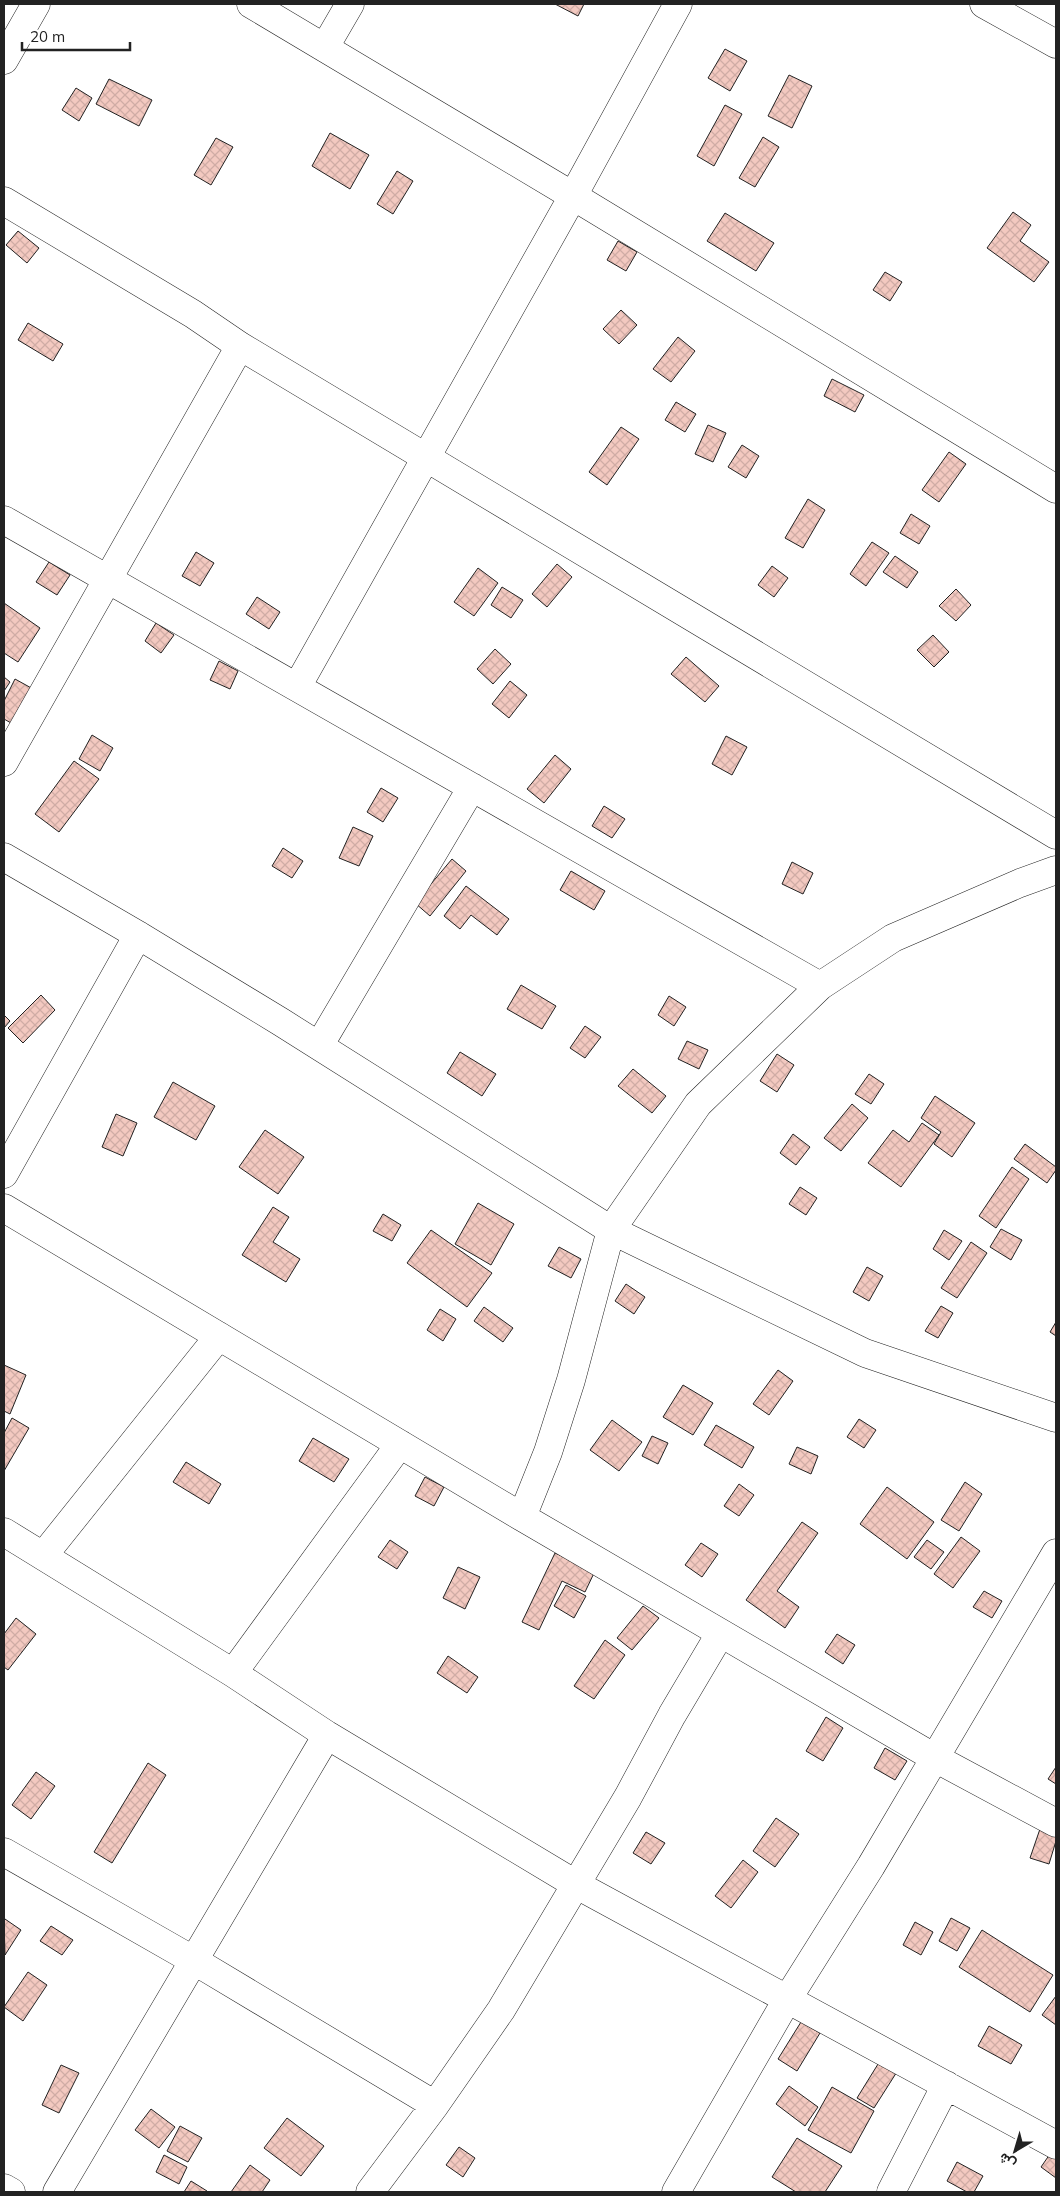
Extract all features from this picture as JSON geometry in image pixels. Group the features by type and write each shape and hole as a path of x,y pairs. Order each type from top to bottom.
{"street":[{"path":"4,60 36,4"},
{"path":"251,4 574,196 1056,488"},
{"path":"325,47 350,4"},
{"path":"297,687 425,457 574,196 678,4"},
{"path":"984,4 1056,44"},
{"path":"4,201 185,310 240,346 767,660 1056,835"},
{"path":"4,762 240,346"},
{"path":"4,520 820,986"},
{"path":"319,1046 472,787"},
{"path":"4,857 319,1046 611,1230 865,1352 1056,1418"},
{"path":"522,1517 548,1452 571,1380 611,1230 698,1104 820,986 892,938 1020,882 1056,870"},
{"path":"4,1174 138,936"},
{"path":"4,1208 720,1634 934,1758 1056,1823"},
{"path":"43,1556 219,1336"},
{"path":"234,1673 400,1444"},
{"path":"4,1532 234,1673 327,1735 577,1885 1056,2145"},
{"path":"676,2192 788,1998 871,1866 1056,1553"},
{"path":"370,2192 435,2106 501,2010 577,1885 628,1797 672,1715 720,1634"},
{"path":"57,2192 327,1735"},
{"path":"4,1852 193,1960 435,2106"},
{"path":"890,2192 946,2085"},
{"path":"4,2188 11,2192"}],"building":[{"path":"555,4 584,4 578,16"},
{"path":"725,49 747,61 730,91 708,78"},
{"path":"789,75 812,86 792,128 768,116"},
{"path":"109,79 152,100 139,126 96,104"},
{"path":"76,88 92,98 79,121 62,110"},
{"path":"725,105 742,114 714,166 697,156"},
{"path":"330,133 369,155 350,189 312,166"},
{"path":"763,137 779,147 755,187 739,178"},
{"path":"216,138 233,147 211,185 194,175"},
{"path":"397,171 413,181 393,214 377,204"},
{"path":"1013,212 1031,225 1020,241 1049,262 1034,282 987,248"},
{"path":"725,213 774,243 756,271 707,241"},
{"path":"18,231 39,248 27,263 6,245"},
{"path":"618,241 637,252 626,271 607,260"},
{"path":"885,272 902,282 890,301 873,290"},
{"path":"621,310 637,325 619,344 603,329"},
{"path":"28,323 63,344 53,361 18,340"},
{"path":"678,337 695,351 671,382 653,369"},
{"path":"832,379 864,395 855,412 824,396"},
{"path":"676,402 696,414 685,432 665,420"},
{"path":"708,425 726,433 713,462 695,454"},
{"path":"621,427 639,439 607,485 589,472"},
{"path":"742,445 759,456 746,478 728,467"},
{"path":"949,452 966,464 939,502 922,490"},
{"path":"808,499 825,510 803,548 785,538"},
{"path":"911,514 930,526 919,544 900,533"},
{"path":"872,542 889,553 866,586 850,574"},
{"path":"196,552 214,563 200,586 182,576"},
{"path":"895,556 918,572 907,588 883,572"},
{"path":"49,562 70,575 57,595 36,582"},
{"path":"557,564 572,577 547,607 532,594"},
{"path":"772,566 788,578 774,597 758,585"},
{"path":"478,568 498,583 474,616 454,602"},
{"path":"502,587 523,600 511,618 491,605"},
{"path":"956,589 971,605 956,621 939,606"},
{"path":"257,597 280,612 269,629 246,614"},
{"path":"4,603 40,628 18,662 4,653"},
{"path":"156,623 174,635 161,653 145,641"},
{"path":"933,635 949,652 934,667 917,650"},
{"path":"495,649 511,664 493,684 477,669"},
{"path":"686,657 719,686 705,702 671,674"},
{"path":"219,661 238,671 230,689 210,680"},
{"path":"4,677 10,682 4,691"},
{"path":"15,679 53,700 34,736 4,719 4,701"},
{"path":"510,681 527,695 509,718 492,704"},
{"path":"92,735 113,748 100,771 79,759"},
{"path":"726,736 747,747 732,775 712,764"},
{"path":"555,755 571,769 544,803 527,789"},
{"path":"74,761 99,779 59,832 35,814"},
{"path":"381,788 398,798 383,822 367,812"},
{"path":"604,806 625,819 612,838 592,826"},
{"path":"353,827 373,836 359,866 339,858"},
{"path":"283,848 303,861 292,878 272,866"},
{"path":"452,859 466,871 430,916 415,903"},
{"path":"792,862 813,873 803,894 782,884"},
{"path":"571,871 605,891 594,910 560,890"},
{"path":"466,886 509,919 497,935 471,915 460,929 444,916"},
{"path":"521,985 556,1006 542,1029 507,1009"},
{"path":"41,995 55,1010 23,1043 8,1028"},
{"path":"669,996 686,1007 674,1026 658,1015"},
{"path":"4,1015 10,1021 4,1028"},
{"path":"585,1026 601,1037 585,1058 570,1048"},
{"path":"687,1041 708,1050 699,1069 678,1059"},
{"path":"460,1052 496,1074 482,1096 447,1073"},
{"path":"777,1054 794,1065 777,1092 760,1081"},
{"path":"633,1069 666,1096 652,1113 618,1086"},
{"path":"869,1074 884,1084 871,1104 855,1094"},
{"path":"173,1082 215,1106 196,1140 154,1117"},
{"path":"935,1096 975,1123 952,1157 934,1144 941,1132 921,1118"},
{"path":"852,1104 868,1118 841,1151 824,1138"},
{"path":"116,1114 137,1123 123,1156 102,1147"},
{"path":"922,1123 939,1135 901,1187 868,1163 893,1130 909,1142"},
{"path":"265,1130 304,1157 278,1194 239,1167"},
{"path":"793,1134 810,1147 796,1165 780,1153"},
{"path":"1025,1144 1056,1167 1047,1183 1014,1159"},
{"path":"1012,1167 1029,1179 996,1228 979,1216"},
{"path":"800,1187 817,1198 806,1215 789,1204"},
{"path":"478,1203 514,1224 491,1265 455,1244"},
{"path":"273,1207 289,1217 273,1242 300,1259 286,1282 242,1255"},
{"path":"383,1214 401,1225 392,1241 373,1231"},
{"path":"1001,1229 1022,1240 1011,1260 990,1247"},
{"path":"431,1230 492,1273 467,1307 407,1263"},
{"path":"944,1230 962,1241 949,1260 933,1249"},
{"path":"971,1242 987,1253 957,1298 941,1288"},
{"path":"559,1247 581,1259 571,1278 548,1266"},
{"path":"867,1267 883,1276 869,1301 853,1292"},
{"path":"626,1284 645,1297 634,1314 615,1301"},
{"path":"941,1306 953,1313 938,1338 925,1331"},
{"path":"484,1307 513,1328 503,1342 474,1321"},
{"path":"440,1309 456,1319 443,1341 427,1330"},
{"path":"1056,1322 1056,1336 1050,1332"},
{"path":"4,1365 26,1375 10,1414 4,1411"},
{"path":"778,1370 793,1381 769,1415 753,1404"},
{"path":"683,1385 713,1403 693,1435 663,1417"},
{"path":"12,1418 29,1428 4,1471 4,1433"},
{"path":"859,1419 876,1430 864,1448 847,1437"},
{"path":"612,1420 642,1442 619,1471 590,1450"},
{"path":"716,1425 754,1447 742,1468 704,1445"},
{"path":"652,1436 668,1443 658,1464 642,1456"},
{"path":"313,1438 349,1459 334,1482 299,1461"},
{"path":"797,1447 818,1456 811,1474 789,1464"},
{"path":"186,1462 221,1484 209,1504 173,1482"},
{"path":"425,1477 444,1487 434,1506 415,1496"},
{"path":"965,1482 982,1494 959,1531 941,1520"},
{"path":"739,1484 754,1495 739,1516 724,1506"},
{"path":"887,1487 934,1522 907,1559 860,1524"},
{"path":"802,1522 818,1533 777,1591 799,1607 785,1628 746,1600"},
{"path":"961,1537 980,1551 953,1588 934,1574"},
{"path":"390,1540 408,1552 397,1569 378,1557"},
{"path":"927,1540 944,1552 931,1569 914,1557"},
{"path":"701,1543 718,1554 702,1577 685,1565"},
{"path":"555,1553 595,1571 585,1592 562,1581 539,1630 522,1622"},
{"path":"458,1567 480,1577 465,1609 443,1598"},
{"path":"566,1585 586,1596 574,1618 554,1606"},
{"path":"984,1591 1002,1601 992,1618 973,1607"},
{"path":"643,1606 659,1618 632,1650 617,1638"},
{"path":"16,1618 36,1634 8,1670 4,1667 4,1634"},
{"path":"837,1634 855,1645 843,1664 825,1652"},
{"path":"605,1640 625,1655 594,1699 574,1686"},
{"path":"448,1656 478,1677 467,1693 437,1673"},
{"path":"826,1717 843,1728 823,1761 806,1751"},
{"path":"885,1748 907,1761 895,1780 874,1768"},
{"path":"148,1763 166,1775 112,1863 94,1852"},
{"path":"1056,1767 1056,1784 1048,1779"},
{"path":"36,1772 55,1786 31,1819 12,1805"},
{"path":"776,1818 799,1834 775,1867 753,1851"},
{"path":"1041,1826 1056,1831 1056,1841 1049,1864 1030,1858"},
{"path":"646,1832 665,1843 651,1864 633,1853"},
{"path":"743,1860 758,1872 731,1908 715,1896"},
{"path":"951,1918 970,1928 957,1951 939,1941"},
{"path":"5,1919 21,1930 5,1955 4,1922"},
{"path":"915,1922 933,1932 921,1955 903,1945"},
{"path":"51,1926 73,1940 62,1955 40,1941"},
{"path":"982,1930 1053,1975 1030,2012 959,1967"},
{"path":"28,1972 47,1985 23,2021 4,2007"},
{"path":"1056,1996 1056,2025 1042,2015"},
{"path":"801,2022 820,2033 797,2071 778,2059"},
{"path":"989,2026 1022,2045 1011,2064 978,2046"},
{"path":"883,2056 900,2067 874,2108 857,2098"},
{"path":"61,2065 79,2073 59,2113 42,2105"},
{"path":"789,2086 818,2107 805,2126 776,2104"},
{"path":"832,2087 874,2111 851,2153 808,2130"},
{"path":"151,2109 175,2127 159,2148 135,2130"},
{"path":"287,2118 324,2146 301,2176 264,2148"},
{"path":"180,2126 202,2138 188,2162 167,2151"},
{"path":"797,2138 842,2166 825,2192 796,2192 772,2177"},
{"path":"459,2147 475,2158 463,2177 446,2165"},
{"path":"1052,2151 1056,2154 1056,2178 1041,2167"},
{"path":"164,2155 187,2167 179,2184 156,2172"},
{"path":"957,2162 983,2176 974,2192 967,2192 947,2181"},
{"path":"250,2165 270,2180 262,2192 231,2192"},
{"path":"191,2181 207,2191 184,2192"}]}
